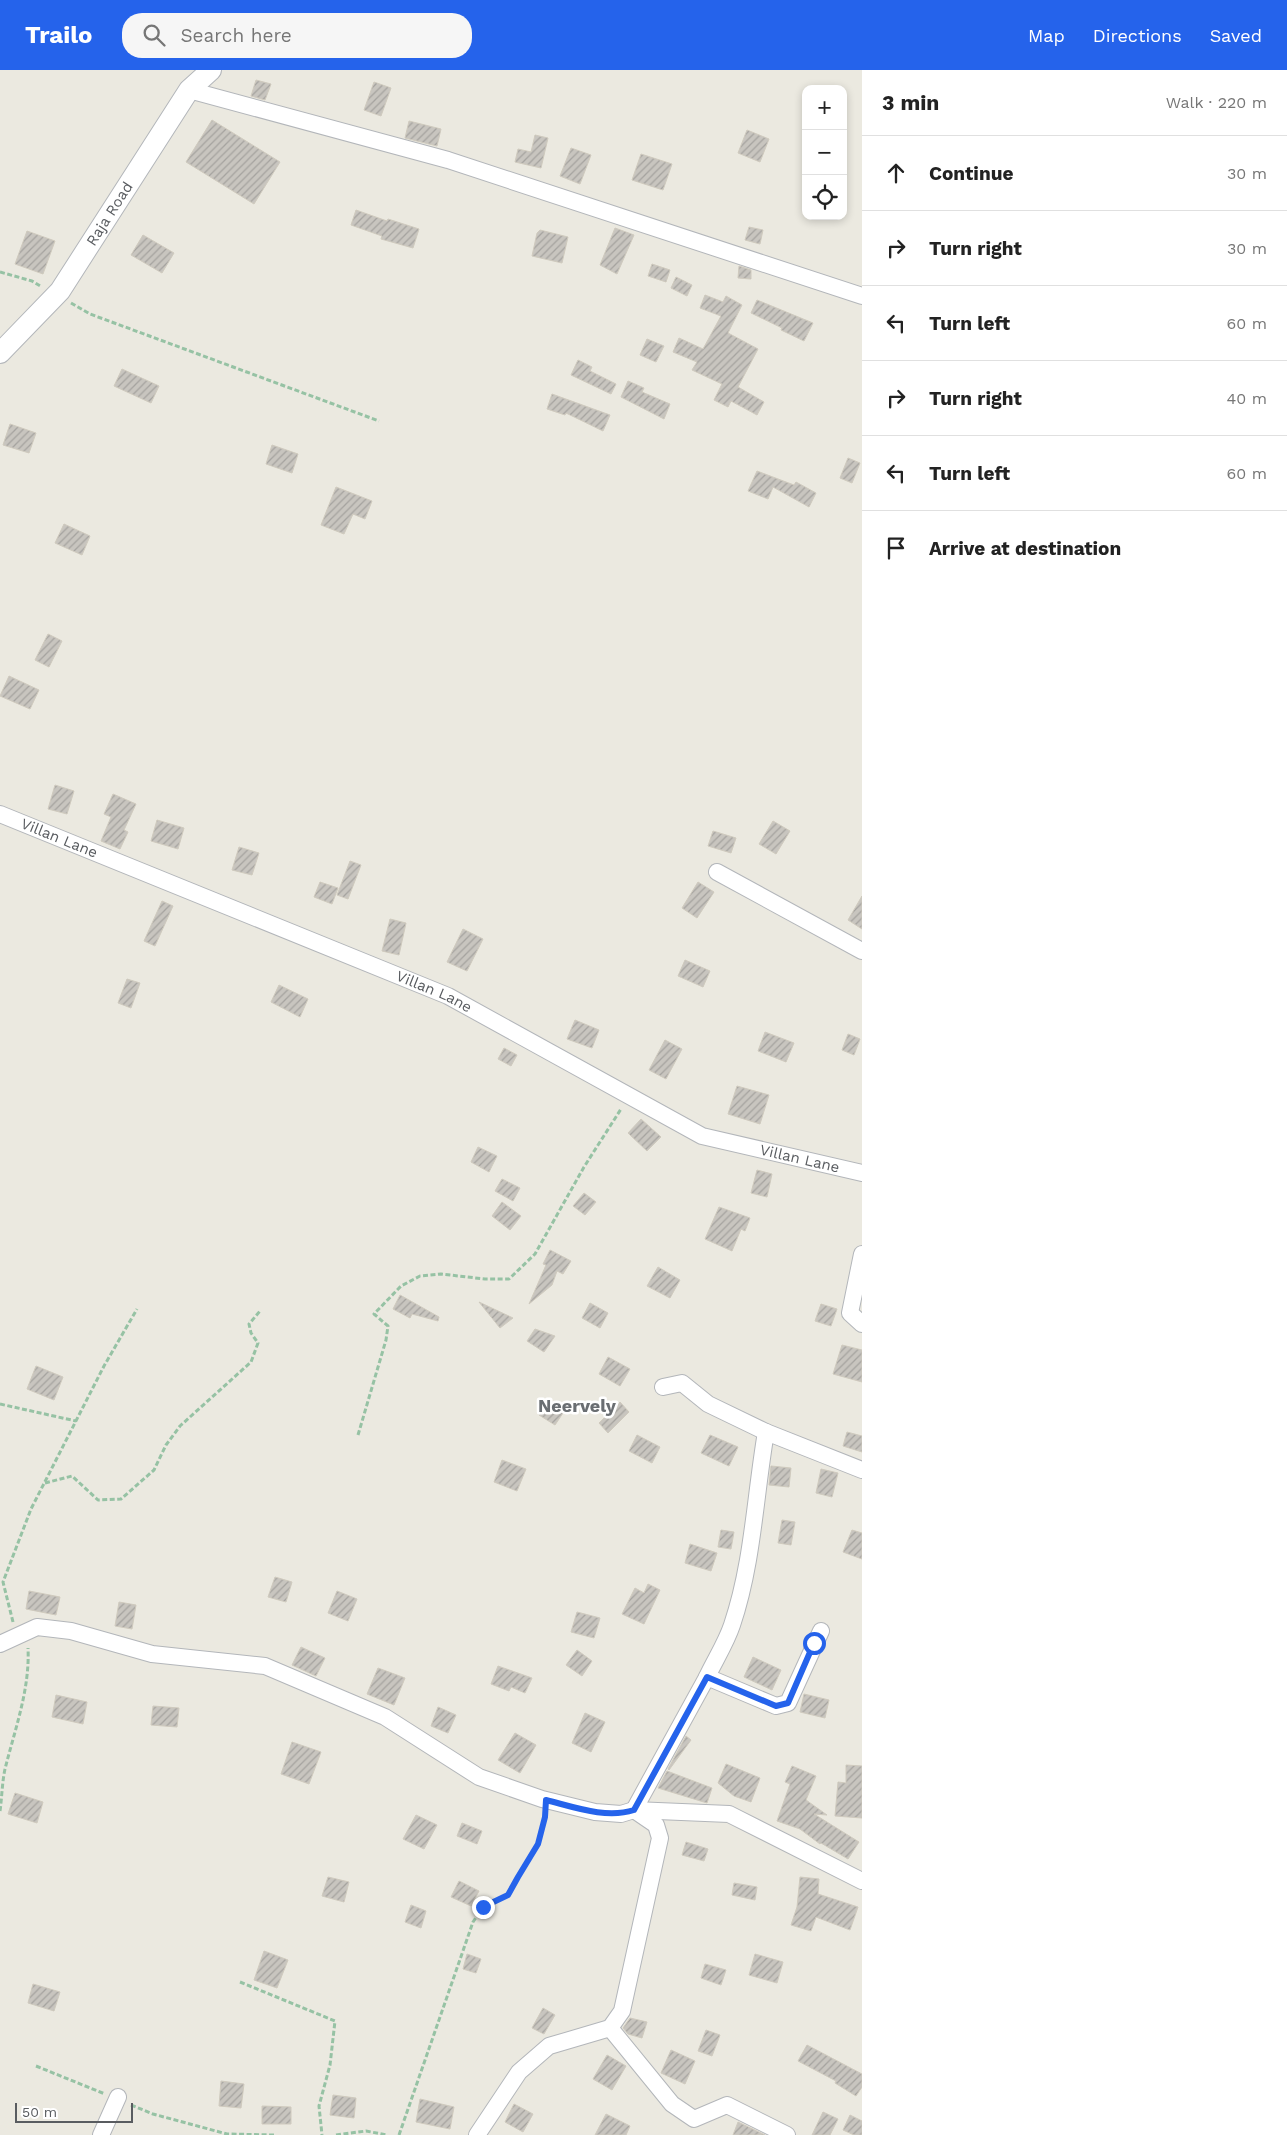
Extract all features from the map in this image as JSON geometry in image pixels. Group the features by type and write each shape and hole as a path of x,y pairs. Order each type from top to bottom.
{"street":[{"name":"Raja Road","path":"0,354 56,294 189,90 211,70"},
{"path":"189,90 448,160 862,296"},
{"name":"Villan Lane","path":"0,814 448,996 702,1136 862,1173"},
{"path":"717,872 862,951"},
{"path":"862,1254 850,1313 862,1324"},
{"path":"663,1387 682,1383 708,1404 766,1432 862,1470"},
{"path":"634,1810 707,1677 732,1627 746,1579 766,1432"},
{"path":"0,1644 37,1627 71,1631 152,1654 265,1666 386,1717 479,1777 546,1800 595,1812 621,1814 634,1810 729,1814 862,1881"},
{"path":"707,1677 776,1706 782,1706 788,1703 821,1631"},
{"path":"477,2135 519,2072 549,2046 610,2028 622,2010 660,1838 656,1825 634,1810"},
{"path":"610,2028 672,2104 694,2119 728,2105 787,2135"},
{"path":"101,2135 117,2098"}],"path":[{"path":"0,272 32,281 90,314 378,421"},
{"path":"358,1435 386,1340 388,1326 374,1314 401,1286 420,1276 441,1274 485,1279 509,1279 535,1254 584,1167 629,1096"},
{"path":"0,1811 5,1771 20,1717 29,1665 22,1634 3,1582 31,1509 104,1366 137,1310"},
{"path":"45,1484 72,1476 98,1500 121,1499 154,1470 166,1445 180,1426 252,1362 258,1343 249,1324 260,1310"},
{"path":"0,1404 76,1421"},
{"path":"399,2135 473,1922 483,1907 508,1895 538,1844 545,1817 546,1800"},
{"path":"240,1982 335,2021 330,2065 319,2106 322,2135"},
{"path":"36,2066 153,2114 227,2134 274,2135"},
{"path":"336,2135 366,2130 387,2135"}],"building":[{"path":"256,80 271,84 265,100 251,96"},
{"path":"374,82 391,88 381,116 364,110"},
{"path":"212,120 280,162 254,204 186,162"},
{"path":"409,121 441,129 437,146 405,138"},
{"path":"747,130 769,139 760,162 738,153"},
{"path":"535,135 548,138 541,168 515,162 518,149 531,152"},
{"path":"571,148 591,155 580,184 560,176"},
{"path":"641,154 672,164 663,190 632,180"},
{"path":"356,210 387,221 388,219 419,229 413,248 381,239 382,236 351,225"},
{"path":"749,227 763,230 760,244 745,240"},
{"path":"615,228 634,235 617,274 600,265"},
{"path":"540,230 568,237 562,263 532,256 537,233"},
{"path":"27,231 55,241 43,274 15,264"},
{"path":"143,235 174,253 162,273 131,255"},
{"path":"652,264 670,270 666,282 648,276"},
{"path":"739,266 751,270 751,279 738,278"},
{"path":"676,277 692,285 687,296 671,288"},
{"path":"705,295 723,302 726,296 742,305 728,333 758,349 738,387 764,402 757,415 731,401 728,407 714,400 722,384 692,370 697,362 673,352 679,338 703,349 721,316 700,308"},
{"path":"757,300 813,323 804,341 751,313"},
{"path":"647,339 664,346 656,362 640,355"},
{"path":"578,360 592,367 590,371 616,384 611,394 571,375"},
{"path":"122,369 159,386 151,403 114,386"},
{"path":"628,381 644,388 642,392 670,404 664,419 621,397"},
{"path":"552,394 610,415 603,431 566,413 565,415 547,409"},
{"path":"10,424 36,433 29,453 3,445"},
{"path":"272,445 298,454 292,473 266,464"},
{"path":"848,458 860,463 852,483 840,478"},
{"path":"757,471 794,485 796,482 816,493 809,507 773,487 768,499 748,491"},
{"path":"336,487 372,501 365,519 353,514 344,534 321,525"},
{"path":"64,524 90,536 82,555 55,543"},
{"path":"48,634 62,641 49,667 35,660"},
{"path":"9,676 39,690 30,709 0,696"},
{"path":"55,785 74,791 67,814 48,809"},
{"path":"113,794 136,804 124,830 128,832 120,849 101,841 111,817 104,814"},
{"path":"157,820 184,828 178,849 151,841"},
{"path":"773,821 790,831 776,854 759,844"},
{"path":"713,831 736,838 731,853 708,846"},
{"path":"239,847 259,853 252,875 232,870"},
{"path":"350,861 361,865 348,899 337,895"},
{"path":"320,882 338,888 332,904 314,897"},
{"path":"698,882 714,892 697,918 682,908"},
{"path":"862,896 862,929 848,920"},
{"path":"162,901 173,906 155,946 144,941"},
{"path":"390,919 406,923 399,955 382,951"},
{"path":"463,929 483,939 467,971 447,962"},
{"path":"685,960 710,971 703,987 678,976"},
{"path":"127,979 140,983 131,1008 118,1003"},
{"path":"279,985 308,999 300,1017 271,1002"},
{"path":"575,1020 599,1030 592,1048 567,1039"},
{"path":"765,1032 794,1043 786,1062 758,1051"},
{"path":"848,1034 860,1039 854,1055 842,1050"},
{"path":"665,1040 682,1049 666,1079 649,1070"},
{"path":"504,1048 517,1055 511,1066 498,1059"},
{"path":"737,1086 769,1095 760,1124 728,1114"},
{"path":"641,1119 661,1137 647,1151 628,1133"},
{"path":"478,1147 497,1156 489,1172 471,1162"},
{"path":"757,1170 772,1174 767,1197 751,1193"},
{"path":"502,1179 520,1188 513,1201 495,1191"},
{"path":"584,1193 596,1202 585,1215 573,1206"},
{"path":"502,1202 521,1216 510,1230 492,1216"},
{"path":"719,1207 750,1218 745,1231 741,1229 732,1251 705,1239"},
{"path":"550,1250 571,1261 563,1274 557,1271 552,1285 529,1304 546,1265 543,1264"},
{"path":"658,1267 680,1280 670,1298 647,1286"},
{"path":"400,1295 439,1317 438,1321 412,1314 410,1318 393,1309"},
{"path":"479,1302 513,1318 500,1328"},
{"path":"590,1303 608,1313 600,1328 582,1318"},
{"path":"821,1304 837,1309 831,1326 815,1321"},
{"path":"535,1329 555,1336 544,1352 527,1341"},
{"path":"842,1345 862,1350 862,1382 833,1374"},
{"path":"608,1357 630,1369 620,1386 599,1374"},
{"path":"36,1366 63,1377 54,1400 27,1389"},
{"path":"620,1402 629,1412 608,1433 599,1423"},
{"path":"545,1404 563,1413 555,1425 539,1415"},
{"path":"847,1432 862,1436 862,1452 843,1446"},
{"path":"637,1435 660,1447 652,1463 629,1451"},
{"path":"710,1435 738,1447 729,1466 701,1453"},
{"path":"502,1460 526,1469 517,1491 494,1482"},
{"path":"771,1466 791,1468 789,1487 769,1485"},
{"path":"821,1469 838,1473 832,1497 816,1493"},
{"path":"782,1520 795,1522 791,1545 778,1543"},
{"path":"721,1530 734,1532 731,1549 718,1547"},
{"path":"852,1530 862,1533 862,1559 843,1552"},
{"path":"690,1544 717,1553 711,1571 685,1563"},
{"path":"275,1577 292,1582 286,1602 268,1597"},
{"path":"648,1584 660,1590 644,1624 622,1614 635,1588 644,1593"},
{"path":"29,1591 60,1597 56,1615 26,1609"},
{"path":"337,1591 357,1599 348,1621 328,1613"},
{"path":"119,1602 136,1605 132,1629 115,1626"},
{"path":"577,1612 600,1618 594,1638 571,1632"},
{"path":"301,1647 325,1658 316,1676 292,1665"},
{"path":"577,1650 592,1661 582,1676 566,1665"},
{"path":"753,1657 781,1670 772,1690 744,1677"},
{"path":"498,1666 532,1678 525,1693 511,1687 509,1691 491,1684"},
{"path":"378,1668 405,1678 394,1705 367,1694"},
{"path":"804,1694 829,1700 825,1718 800,1712"},
{"path":"56,1695 87,1702 83,1724 52,1717"},
{"path":"153,1706 179,1708 177,1727 151,1725"},
{"path":"438,1707 456,1715 448,1733 431,1726"},
{"path":"585,1713 605,1722 591,1752 572,1743"},
{"path":"515,1733 536,1745 520,1773 498,1760"},
{"path":"686,1736 691,1740 669,1770 668,1769"},
{"path":"292,1742 321,1752 309,1784 281,1774"},
{"path":"726,1764 760,1778 751,1802 734,1796 718,1783"},
{"path":"846,1765 862,1766 862,1818 835,1816 838,1782 846,1783"},
{"path":"792,1766 816,1776 806,1800 827,1815 814,1814 859,1842 848,1859 820,1844 800,1829 777,1821 790,1784 785,1782"},
{"path":"667,1771 712,1788 707,1803 658,1788"},
{"path":"15,1793 43,1802 37,1823 8,1814"},
{"path":"416,1815 437,1825 424,1849 403,1839"},
{"path":"462,1823 482,1831 477,1844 457,1836"},
{"path":"686,1842 708,1849 704,1861 682,1855"},
{"path":"328,1877 349,1882 344,1902 322,1896"},
{"path":"800,1877 819,1879 818,1894 858,1907 850,1930 816,1917 811,1931 791,1925 797,1907"},
{"path":"459,1881 479,1891 471,1906 451,1897"},
{"path":"734,1883 757,1887 755,1900 732,1895"},
{"path":"411,1905 426,1911 421,1928 405,1922"},
{"path":"264,1951 288,1960 277,1988 254,1980"},
{"path":"467,1954 481,1959 476,1973 463,1969"},
{"path":"755,1954 783,1962 777,1983 749,1975"},
{"path":"705,1964 726,1970 721,1985 701,1978"},
{"path":"33,1984 60,1992 54,2011 28,2003"},
{"path":"543,2008 555,2015 544,2034 532,2028"},
{"path":"630,2018 647,2022 642,2038 628,2034 623,2028"},
{"path":"706,2030 720,2035 712,2056 698,2051"},
{"path":"807,2045 862,2074 862,2087 856,2096 835,2083 836,2081 798,2061"},
{"path":"671,2050 695,2061 685,2084 661,2073"},
{"path":"607,2055 626,2066 612,2090 593,2079"},
{"path":"221,2081 244,2084 241,2108 219,2106"},
{"path":"333,2095 356,2098 354,2118 330,2115"},
{"path":"420,2099 454,2107 450,2129 416,2122"},
{"path":"514,2104 533,2114 523,2132 505,2122"},
{"path":"262,2106 291,2107 291,2124 262,2124"},
{"path":"823,2112 838,2119 830,2135 812,2135"},
{"path":"606,2114 630,2126 626,2135 595,2135"},
{"path":"850,2115 862,2121 862,2135 854,2135 843,2130"},
{"path":"738,2122 765,2135 733,2135"}],"district":[{"name":"Neervely","path":"577,1406"}],"route":[{"path":"483,1907 508,1895 538,1844 545,1817 546,1800 595,1812 621,1814 634,1810 707,1677 776,1706 782,1706 788,1703 814,1643"}]}
